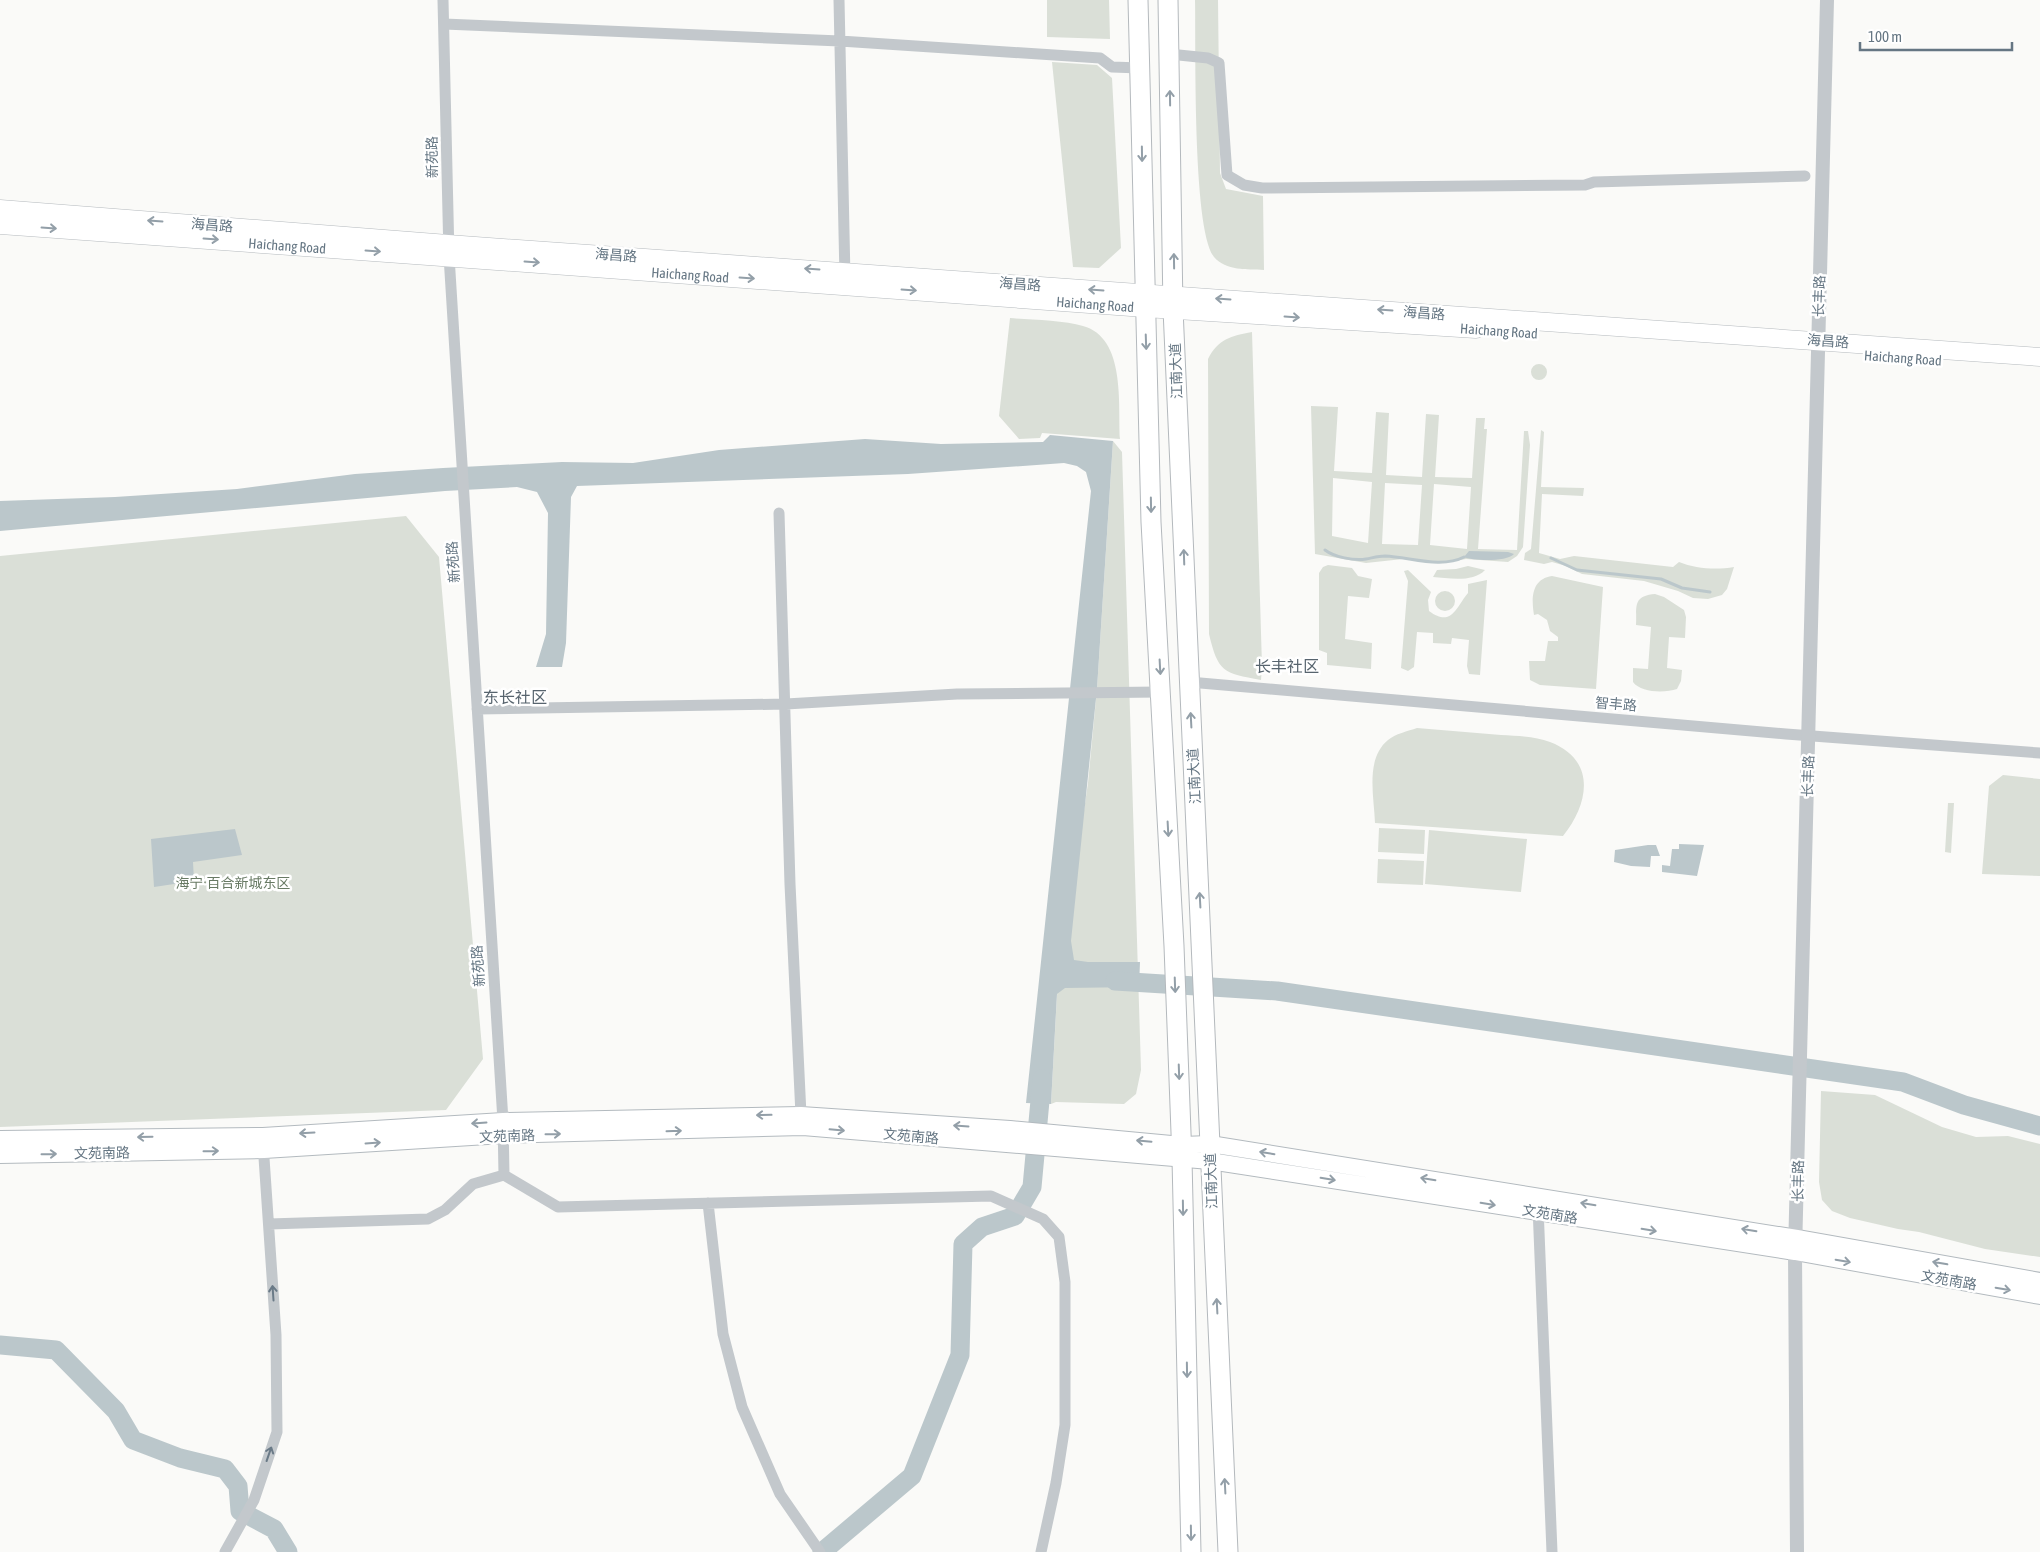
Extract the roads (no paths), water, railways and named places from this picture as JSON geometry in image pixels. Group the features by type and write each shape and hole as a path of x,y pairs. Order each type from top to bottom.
{"highway":[{"name":"江南大道","path":"1138,0 1151,522 1177,1023 1182,1152 1191,1552"},
{"name":"江南大道","path":"1168,0 1174,302 1228,1552"}],"main road":[{"name":"海昌路","path":"0,209 449,250"},
{"name":"Haichang Road","path":"0,225 449,250 845,278"},
{"name":"海昌路","path":"845,278 1174,302"},
{"name":"Haichang Road","path":"1174,302 1818,346 2040,368"},
{"name":"海昌路","path":"1818,346 2040,357"},
{"name":"文苑南路","path":"0,1155 263,1143 503,1128 801,1115 1012,1137 1182,1152 1210,1152 1796,1245 2040,1281"},
{"name":"文苑南路","path":"503,1128 803,1127 1012,1137"},
{"name":"文苑南路","path":"0,1139 263,1143"},
{"name":"文苑南路","path":"1796,1245 2040,1296"}],"street":[{"name":"新苑路","path":"443,0 449,250 503,1128 504,1175"},
{"path":"839,0 845,278"},
{"name":"长丰路","path":"1797,1552 1796,1245 1800,1031 1810,736 1827,0"},
{"path":"444,24 840,41 1100,58 1112,67 1140,68"},
{"path":"1169,54 1208,58 1219,63 1227,175 1244,185 1262,188 1585,185 1594,182 1805,176"},
{"path":"779,513 790,884 801,1115"},
{"name":"智丰路","path":"1189,682 1810,736 2040,753"},
{"path":"478,709 786,704 957,694 1161,692"},
{"path":"225,1552 254,1500 277,1432 276,1335 263,1143"},
{"path":"268,1224 428,1219 444,1210 473,1184 504,1175 558,1207 991,1196 1000,1199 1040,1217 1059,1237 1065,1282 1065,1425 1056,1483 1041,1552"},
{"path":"708,1203 723,1334 742,1407 780,1494 820,1552"},
{"path":"1537,1204 1552,1552"}],"waterway":[{"path":"1325,550 1344,558 1356,559 1385,556 1445,562 1464,557"},
{"path":"1551,558 1577,570 1661,579 1682,588 1710,592"},
{"path":"1115,981 1277,991 1903,1082 1964,1105 2040,1126"},
{"path":"822,1552 912,1476 960,1355 963,1244 982,1227 1015,1216 1032,1187 1042,1079"},
{"path":"0,1345 56,1350 116,1411 133,1440 180,1458 225,1469 238,1486 240,1511 274,1529 288,1552"}],"district":[{"name":"长丰社区","path":"1287,666"},
{"name":"东长社区","path":"515,697"}],"park label":[{"name":"海宁·百合新城东区","path":"233,883"}]}
